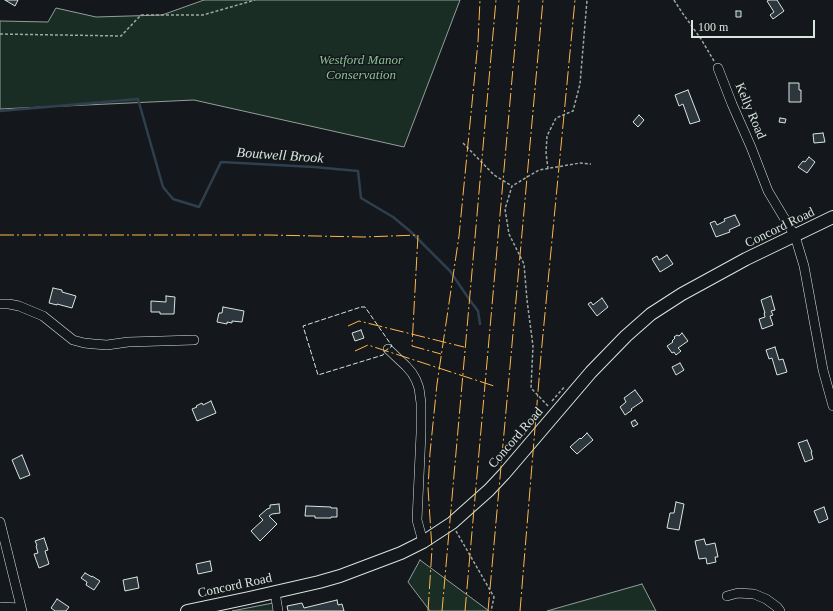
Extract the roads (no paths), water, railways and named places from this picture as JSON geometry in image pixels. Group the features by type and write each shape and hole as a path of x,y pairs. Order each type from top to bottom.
{"main road":[{"name":"Concord Road","path":"187,611 340,576 401,553 423,542 452,523 489,490 591,372 626,336 651,314 682,294 746,259 833,217"}],"street":[{"name":"Kelly Road","path":"718,68 768,191 795,236 804,266 823,370 833,406"},
{"path":"0,304 18,306 43,316 74,340 84,343 107,345 128,342 194,340"},
{"path":"388,349 406,366 416,380 419,388 421,403 421,433 416,520 423,542"},
{"path":"0,522 21,610 0,607"},
{"path":"275,592 278,611"},
{"path":"727,596 738,593 754,594 766,599 780,611"}],"waterway":[{"name":"Boutwell Brook","path":"0,111 138,99 163,187 173,199 199,207 221,162 358,171 361,198 393,217 410,231 450,271 478,311 480,324"}],"park label":[{"name":"Westford Manor Conservation","path":"361,68"}]}
